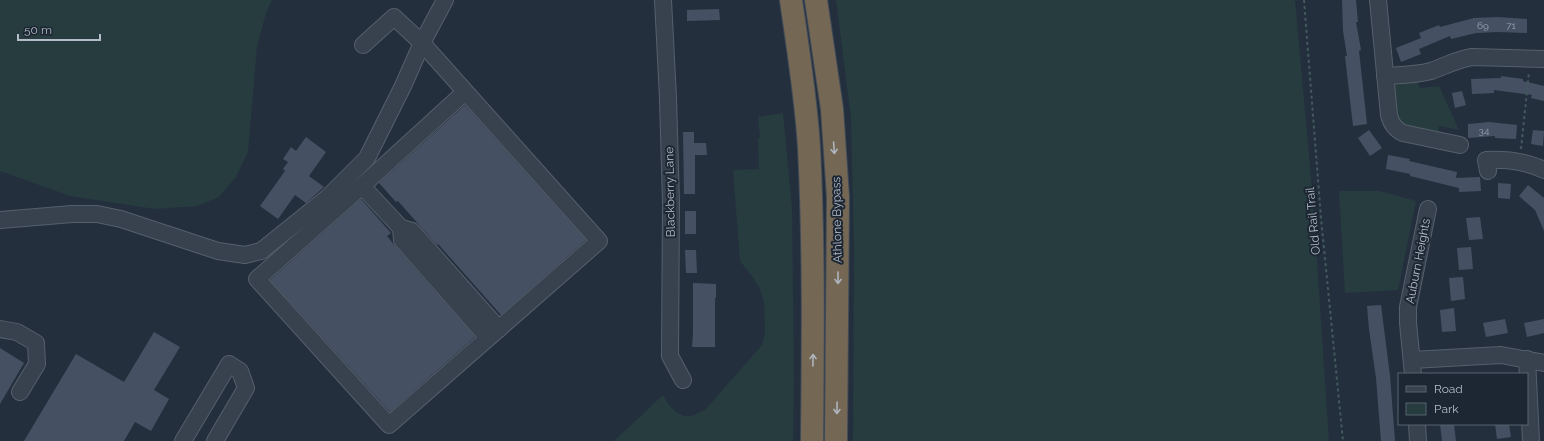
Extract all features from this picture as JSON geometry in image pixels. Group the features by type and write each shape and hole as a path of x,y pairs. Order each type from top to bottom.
{"highway":[{"path":"778,0 796,108 814,289"},
{"name":"Athlone Bypass","path":"790,0 800,56 809,146 814,289 812,441"},
{"name":"Athlone Bypass","path":"816,0 832,109 838,198 836,441"},
{"path":"824,0 832,57 832,109"}],"street":[{"path":"0,220 72,214 97,214 121,219 218,251 245,255 261,251 328,198 367,158 445,0"},
{"name":"Blackberry Lane","path":"663,0 671,196 670,356 683,380"},
{"path":"1378,0 1389,115 1391,122 1395,128 1403,133 1460,145"},
{"path":"363,45 394,17 422,44 599,241 389,425 257,279 465,92"},
{"path":"1385,76 1416,74 1431,71 1462,58 1537,59"},
{"path":"1488,171 1486,160 1504,159 1528,163 1544,170"},
{"path":"362,186 401,228 402,240 454,289 493,334"},
{"name":"Auburn Heights","path":"1428,209 1408,307 1412,367 1501,355 1544,363"},
{"path":"0,329 17,332 36,343 37,364 20,392"},
{"path":"1527,359 1528,373"},
{"path":"183,441 229,364 240,371 246,388 215,441"},
{"path":"1528,380 1531,441"},
{"path":"1417,425 1418,441"}],"path":[{"name":"Old Rail Trail","path":"1304,0 1322,218 1343,441"},
{"path":"1520,162 1537,59"}],"green space":[{"path":"0,0 272,0 266,13 257,47 248,152 236,177 219,197 197,206 155,209 70,196 0,171"},
{"path":"836,0 1295,0 1313,200 1329,441 853,441 854,250 851,119"},
{"path":"1416,81 1420,88 1439,86 1459,130 1439,126 1438,136 1405,127 1397,122 1393,85 1397,82"},
{"path":"783,113 792,207 794,381 793,441 614,441 663,395 669,405 676,412 684,416 691,416 705,410 762,345 765,332 764,302 760,289 740,261 733,170 759,169 758,138 760,137 758,117"},
{"path":"1339,191 1380,191 1416,201 1398,290 1345,293"}],"building":[{"path":"1342,0 1356,0 1358,22 1356,22 1361,50 1359,51 1367,124 1353,126 1345,56 1347,56 1343,31"},
{"path":"719,9 720,20 687,21 687,10"},
{"path":"1498,17 1527,19 1527,33 1476,33 1451,39 1450,36 1419,49 1421,54 1401,62 1396,48 1421,38 1419,33 1439,25 1440,27 1474,18"},
{"path":"1501,76 1523,79 1523,81 1544,86 1544,101 1531,98 1532,95 1494,90 1494,93 1472,94 1471,79 1501,78"},
{"path":"1462,91 1466,105 1455,108 1452,93"},
{"path":"465,105 586,240 501,315 438,244 437,245 398,201 396,202 379,183"},
{"path":"1489,122 1517,125 1516,139 1495,138 1495,136 1468,138 1468,124"},
{"path":"1369,130 1382,148 1370,156 1358,138"},
{"path":"1533,130 1544,131 1543,146 1531,144"},
{"path":"683,132 694,132 694,143 706,143 707,155 695,155 695,194 684,194"},
{"path":"306,137 326,152 309,176 324,187 306,203 295,195 278,219 260,206 285,171 283,169 288,162 283,159 291,147 296,151"},
{"path":"1388,155 1410,159 1409,161 1457,172 1456,178 1480,177 1481,191 1459,192 1459,188 1410,176 1410,174 1386,169"},
{"path":"1498,183 1511,184 1510,199 1498,198"},
{"path":"1528,185 1544,198 1544,231 1535,210 1519,196"},
{"path":"361,199 391,233 387,236 395,246 475,337 390,412 270,280"},
{"path":"685,211 696,211 696,234 685,234"},
{"path":"1480,217 1483,239 1469,240 1466,218"},
{"path":"1471,247 1473,269 1459,270 1457,248"},
{"path":"685,250 696,250 697,273 686,273"},
{"path":"1463,277 1465,299 1451,301 1449,278"},
{"path":"693,283 716,284 715,347 692,347"},
{"path":"1381,305 1390,376 1395,441 1381,441 1376,378 1369,329 1367,306"},
{"path":"1454,308 1456,331 1442,332 1440,310"},
{"path":"1505,319 1508,333 1486,337 1483,323"},
{"path":"1544,319 1544,333 1527,337 1524,323"},
{"path":"154,332 180,347 154,390 169,399 151,431 135,422 124,441 24,441 76,354 124,382"},
{"path":"0,348 24,363 0,404"},
{"path":"1440,425 1454,425 1456,441 1442,441"},
{"path":"1495,425 1509,425 1511,437 1497,439"}]}
